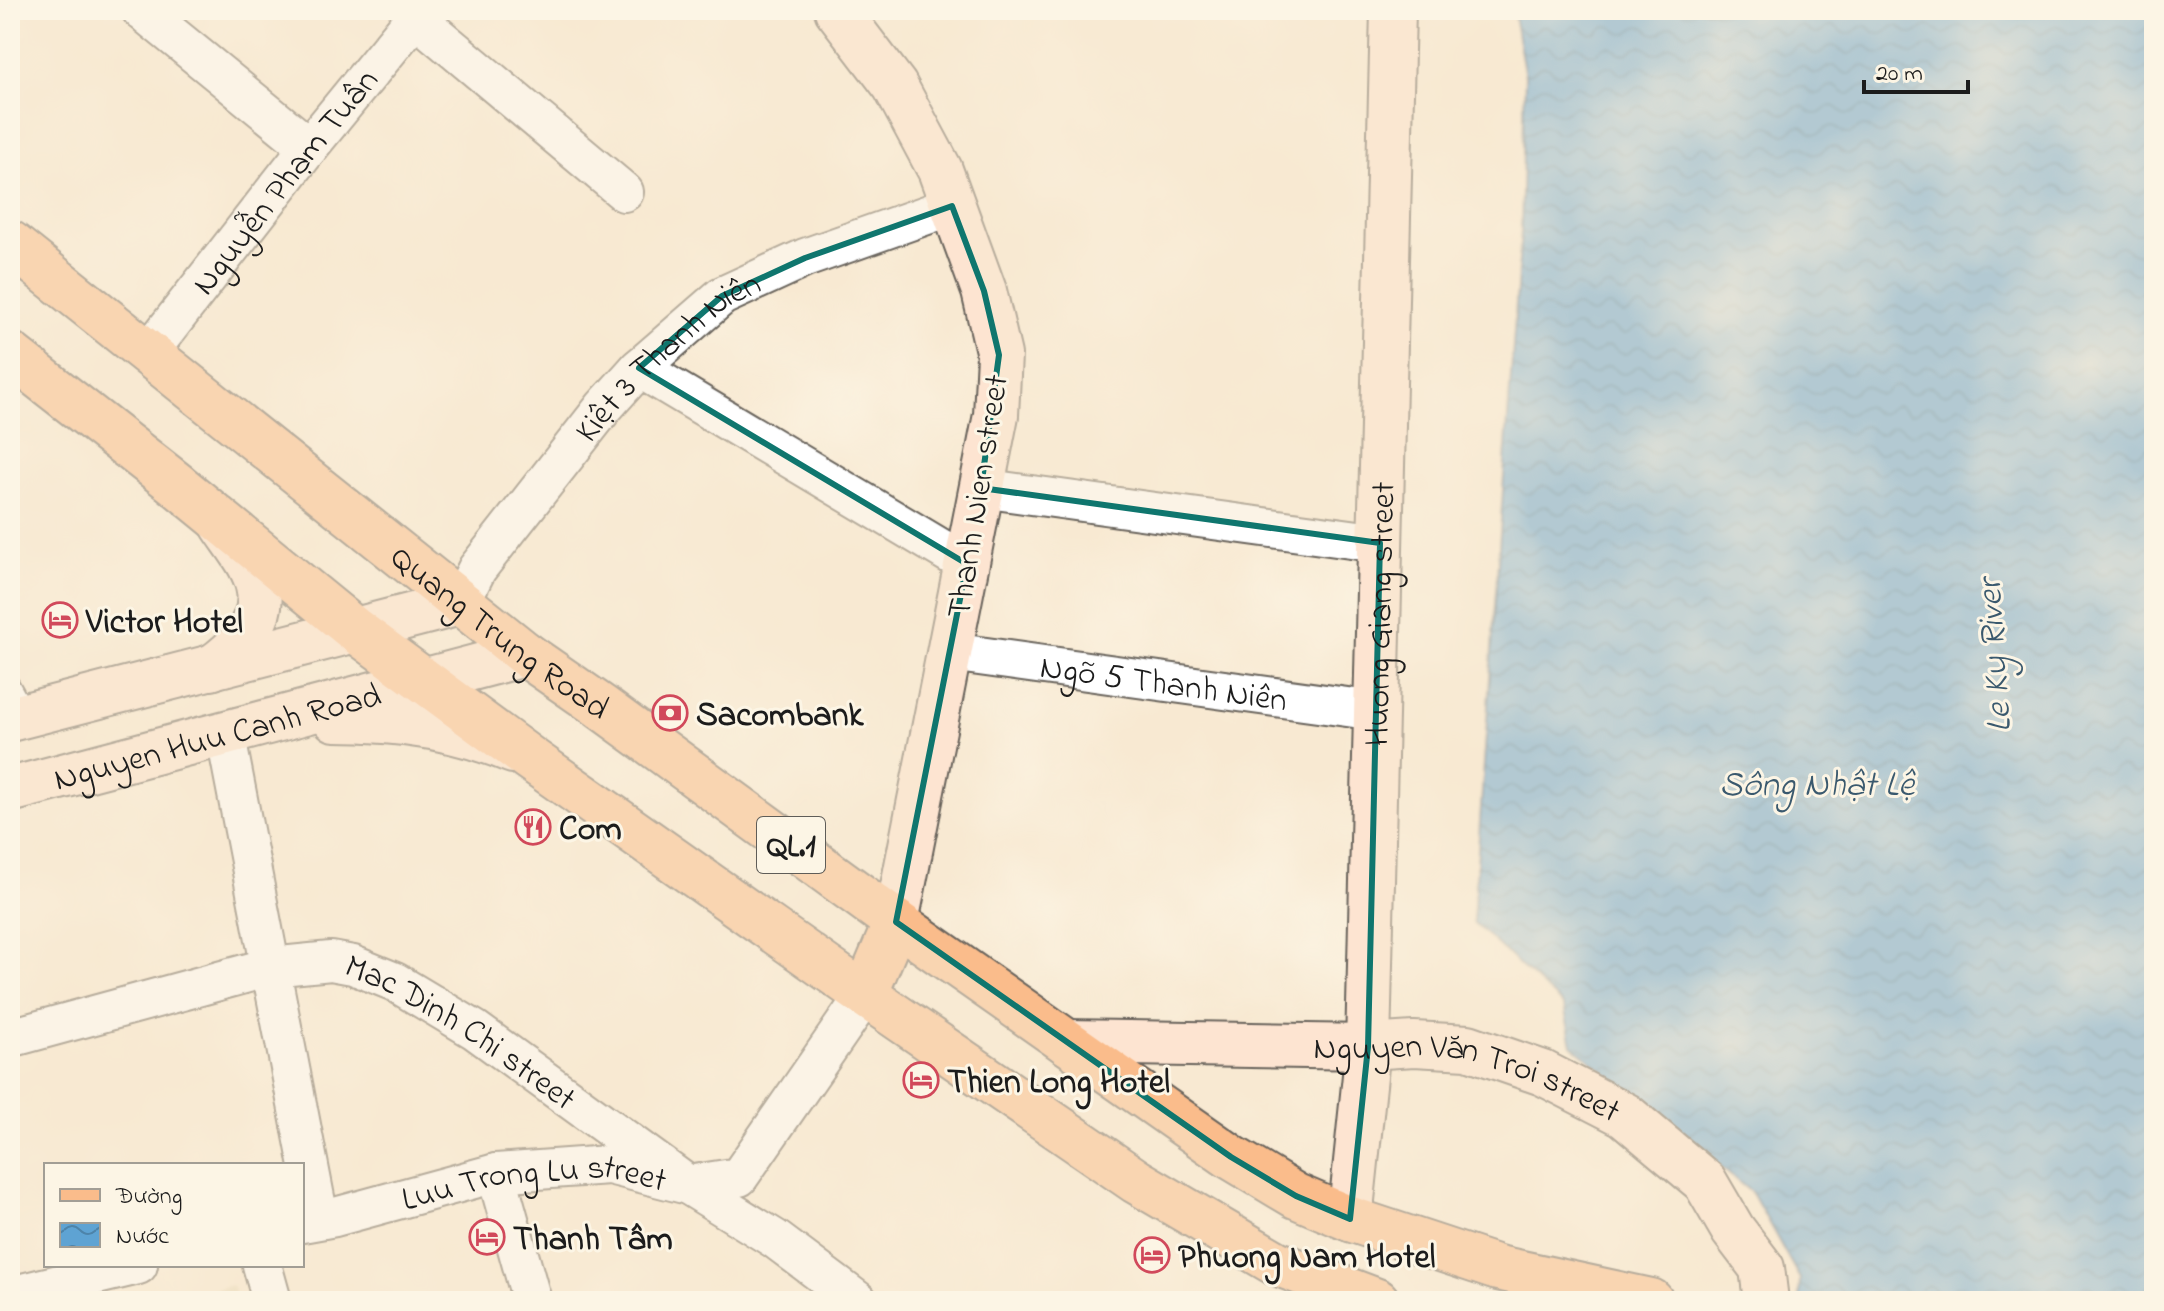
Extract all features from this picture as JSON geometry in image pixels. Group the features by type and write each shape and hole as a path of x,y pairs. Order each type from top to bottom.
{"main road":[{"name":"Thanh Nien street","path":"837,10 895,86 940,170 984,291 999,355 996,415 896,922"},
{"name":"Huong Giang street","path":"1350,1219 1368,1047 1393,10"},
{"name":"Quang Trung Road","path":"10,243 525,654 896,922 1231,1157 1296,1196 1350,1219 1498,1268 1651,1301"},
{"name":"QL.1","path":"10,354 423,681 865,995 1136,1181 1276,1263 1377,1301"},
{"path":"211,668 230,655 252,625 259,592 242,554 220,520"},
{"name":"Nguyen Huu Canh Road","path":"16,706 211,668 460,603"},
{"name":"Nguyen Huu Canh Road","path":"10,790 525,654"},
{"path":"237,729 301,720 389,721 447,730 529,758"},
{"path":"865,995 896,922"},
{"name":"Nguyen Văn Troi street","path":"1067,1042 1468,1047 1543,1073 1625,1115 1705,1182 1733,1230 1762,1268 1766,1301"}],"street":[{"path":"141,10 309,147"},
{"path":"418,14 624,192"},
{"name":"Nguyễn Phạm Tuân","path":"149,352 309,147 418,14"},
{"name":"Kiệt 3 Thanh Niên","path":"460,603 477,569 604,407 639,368 722,296 805,258 952,206"},
{"path":"639,368 967,564"},
{"path":"981,488 1380,543"},
{"name":"Ngõ 5 Thanh Niên","path":"950,652 1376,711"},
{"path":"237,729 301,1163"},
{"name":"Mac Dinh Chi street","path":"10,1038 270,967 331,961 353,965 395,982 475,1030 688,1185 775,1239 858,1301"},
{"name":"Luu Trong Lu street","path":"310,1221 496,1173 609,1165 688,1185 739,1177 865,995"},
{"path":"496,1173 532,1301"},
{"path":"304,1183 310,1221"},
{"path":"10,1296 130,1267"},
{"path":"263,1267 272,1301"}],"highlighted area":[{"path":"952,206 984,291 999,355 981,488 1380,543 1368,1047 1350,1219 1296,1196 1231,1157 896,922 967,564 639,368 722,296 805,258"}],"shaded area":[{"path":"232,1285 237,1301 170,1301"}],"water":[{"name":"Sông Nhật Lệ","path":"1513,10 2154,10 2154,1301 1799,1301 1800,1279 1752,1193 1572,1045 1564,1006 1473,922 1521,231 1525,76"}],"place":[{"name":"Victor Hotel","path":"60,620"},
{"name":"Sacombank","path":"670,713"},
{"name":"Com","path":"533,827"},
{"name":"Thien Long Hotel","path":"921,1080"},
{"name":"Thanh Tâm","path":"487,1237"},
{"name":"Phuong Nam Hotel","path":"1152,1255"}],"water label":[{"name":"Le Ky River","path":"1992,656"}]}
